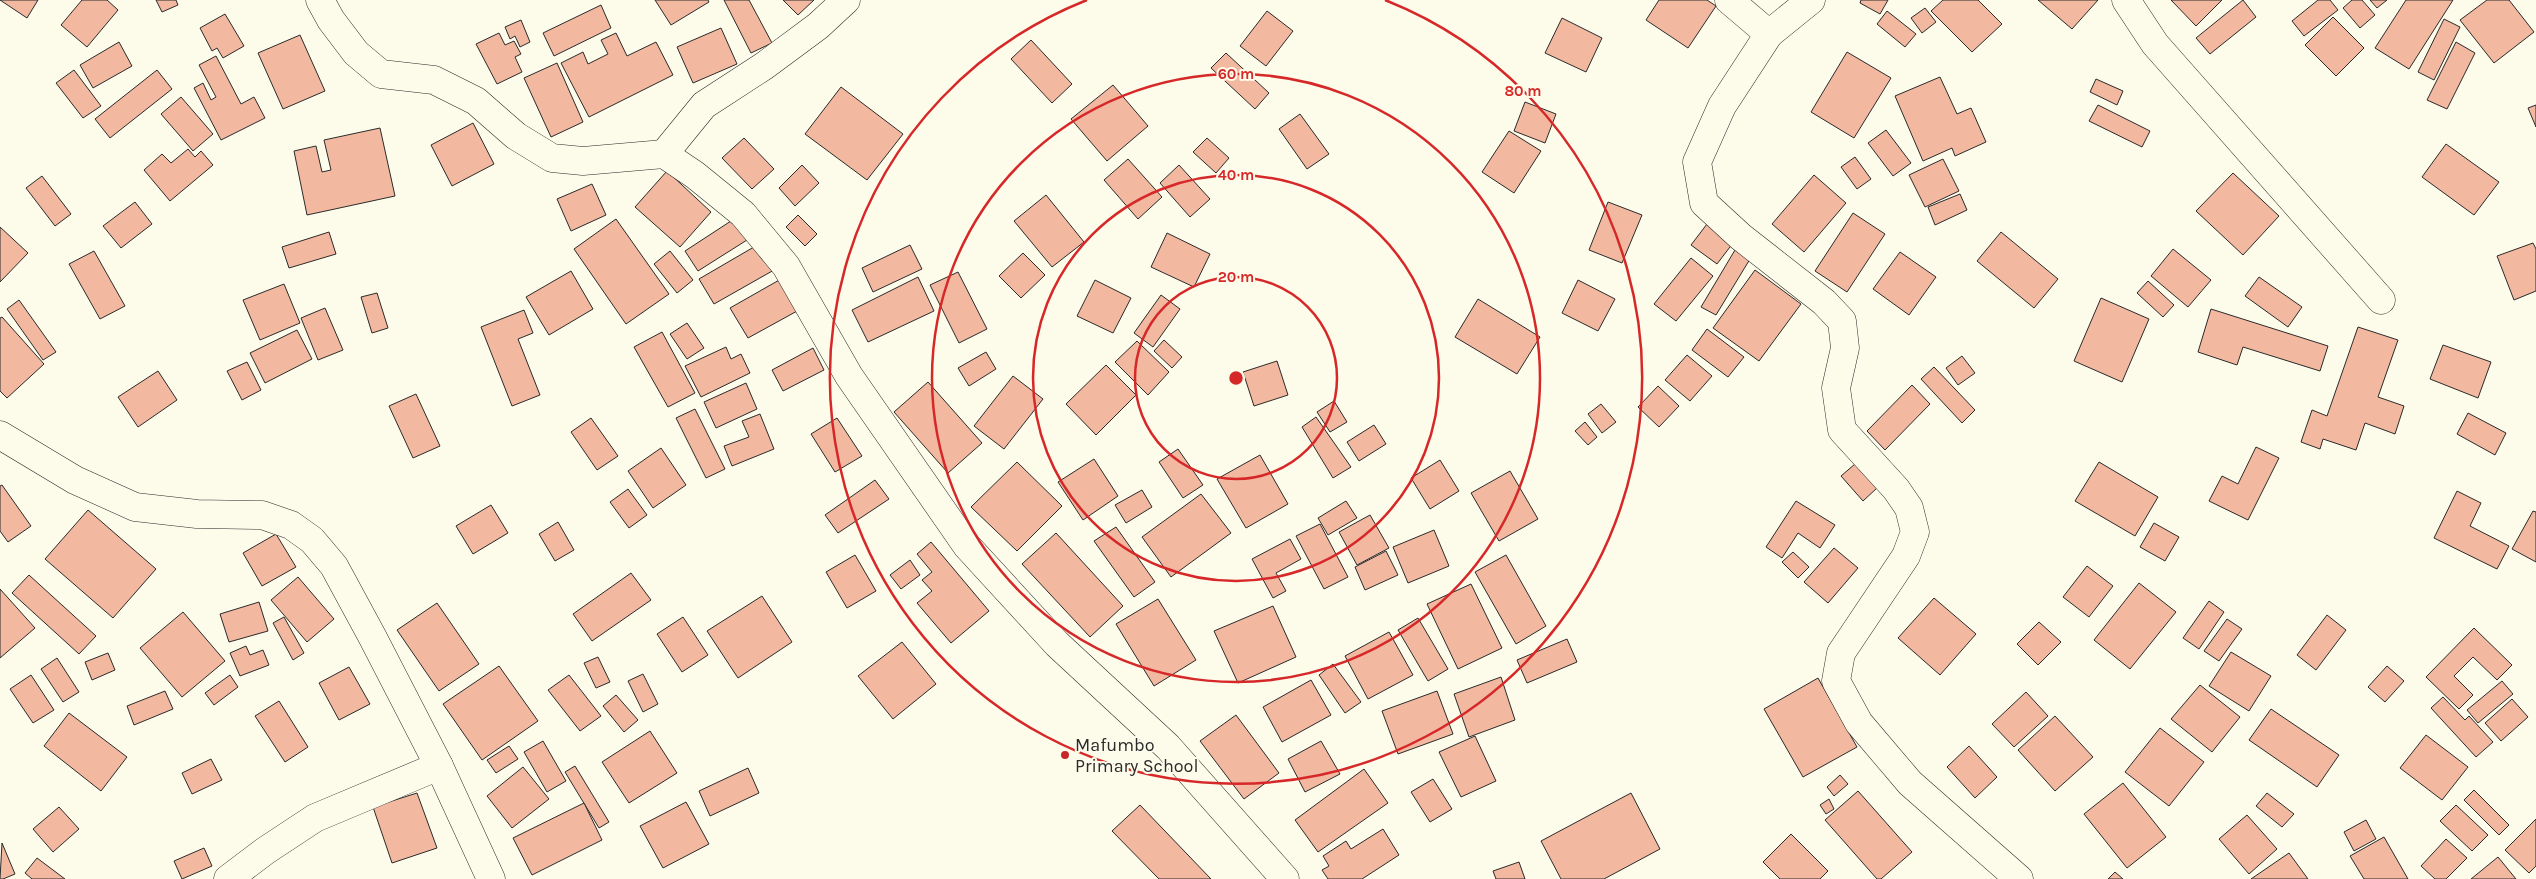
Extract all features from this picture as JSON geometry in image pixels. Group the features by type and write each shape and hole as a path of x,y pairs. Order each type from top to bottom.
{"street":[{"path":"320,0 331,20 356,53 381,74 434,80 476,101 516,136 552,158 583,161 664,154 695,175 743,214 786,266 849,376 967,546 1058,644 1168,747 1284,879"},
{"path":"664,154 704,104 764,66 818,26 846,0"},
{"path":"1729,0 1769,34"},
{"path":"1811,0 1769,34 1722,106 1697,162 1704,203 1741,237 1824,302 1842,320 1845,348 1836,388 1842,430 1896,489 1909,508 1915,532 1906,556 1841,653 1836,681 1859,723 1910,782 2019,879"},
{"path":"2126,0 2155,44 2381,300"},
{"path":"0,435 75,480 135,507 197,514 262,515 291,526 312,540 334,566 439,766 491,879"},
{"path":"228,879 265,851 315,818 439,766"}],"building":[{"path":"0,0 38,0 27,18"},
{"path":"82,0 107,0 118,10 87,47 61,25"},
{"path":"156,0 176,0 178,5 162,12"},
{"path":"655,0 708,0 709,2 671,25"},
{"path":"724,0 749,0 772,43 751,53"},
{"path":"783,0 814,0 798,15"},
{"path":"1659,0 1707,0 1716,6 1688,48 1646,20"},
{"path":"1861,0 1888,0 1880,14 1860,3"},
{"path":"1943,0 1978,0 2002,24 1972,52 1931,11"},
{"path":"2038,0 2098,0 2072,29"},
{"path":"2171,0 2222,0 2196,26"},
{"path":"2243,0 2256,17 2210,54 2196,38"},
{"path":"2318,0 2330,0 2338,10 2304,36 2292,21"},
{"path":"2352,0 2362,0 2375,15 2360,28 2343,8"},
{"path":"2370,0 2387,0 2377,8"},
{"path":"2406,0 2453,0 2409,69 2375,48"},
{"path":"2487,0 2509,0 2534,32 2494,63 2460,20"},
{"path":"601,5 611,28 554,56 543,33"},
{"path":"1925,8 1936,22 1922,33 1911,18"},
{"path":"1267,11 1293,31 1266,66 1240,46"},
{"path":"1887,11 1916,34 1905,47 1877,24"},
{"path":"225,14 244,46 223,58 217,48 212,51 200,28"},
{"path":"2333,17 2364,48 2336,76 2305,45"},
{"path":"1562,18 1602,38 1586,72 1545,53"},
{"path":"2444,19 2460,27 2434,80 2418,72"},
{"path":"521,20 530,42 520,47 515,36 510,39 505,27"},
{"path":"721,28 737,64 693,83 677,47"},
{"path":"499,33 505,45 514,41 521,54 515,57 522,72 497,84 476,44"},
{"path":"616,33 627,56 656,42 673,75 589,117 561,63 583,52 588,64 608,54 601,40"},
{"path":"300,35 325,91 283,109 258,53"},
{"path":"1031,40 1072,84 1052,103 1011,59"},
{"path":"119,42 132,66 93,88 80,65"},
{"path":"2456,42 2475,53 2447,109 2427,100"},
{"path":"1847,52 1891,78 1854,138 1811,112"},
{"path":"1226,53 1269,93 1255,109 1211,68"},
{"path":"216,56 241,104 254,97 265,118 221,140 194,88 203,83 211,100 216,97 199,65"},
{"path":"557,63 583,122 551,137 524,78"},
{"path":"74,70 101,106 83,118 56,83"},
{"path":"157,70 172,89 110,138 95,119"},
{"path":"1940,77 1957,114 1971,108 1986,142 1955,156 1952,148 1923,161 1895,96"},
{"path":"2096,79 2123,91 2117,105 2090,92"},
{"path":"1113,85 1148,126 1107,161 1071,119"},
{"path":"841,87 903,134 867,180 805,134"},
{"path":"181,97 213,134 193,151 161,114"},
{"path":"1525,102 1556,114 1545,143 1514,131"},
{"path":"2098,105 2150,131 2142,147 2089,121"},
{"path":"2536,105 2536,127 2528,108"},
{"path":"1300,114 1329,154 1307,169 1279,129"},
{"path":"473,123 494,164 452,186 431,145"},
{"path":"380,128 395,196 307,215 294,151 316,146 322,172 331,170 324,140"},
{"path":"1886,130 1911,163 1893,176 1868,143"},
{"path":"1509,131 1541,151 1514,193 1482,172"},
{"path":"744,138 774,169 752,189 722,158"},
{"path":"1207,138 1229,158 1216,173 1193,152"},
{"path":"2446,144 2499,182 2474,215 2422,177"},
{"path":"188,149 195,157 201,151 213,165 170,201 144,170 162,154 171,163"},
{"path":"1855,157 1871,179 1857,189 1841,167"},
{"path":"1128,159 1162,197 1138,219 1104,180"},
{"path":"1943,159 1959,191 1925,207 1909,175"},
{"path":"802,165 819,183 795,206 779,188"},
{"path":"1179,165 1210,199 1190,217 1160,183"},
{"path":"667,171 711,212 680,247 635,207"},
{"path":"2233,173 2279,216 2243,255 2196,211"},
{"path":"1814,175 1846,203 1804,252 1772,224"},
{"path":"42,176 71,214 55,226 26,188"},
{"path":"592,184 606,215 571,231 557,199"},
{"path":"1960,194 1967,210 1935,225 1928,207"},
{"path":"1046,195 1084,242 1052,267 1014,221"},
{"path":"135,202 152,224 121,248 103,226"},
{"path":"1608,202 1642,215 1622,263 1589,250"},
{"path":"1853,213 1885,234 1847,292 1815,271"},
{"path":"798,215 817,234 805,246 786,227"},
{"path":"616,219 669,294 626,324 574,249"},
{"path":"734,219 747,240 698,271 685,251"},
{"path":"1707,224 1733,243 1717,264 1691,245"},
{"path":"0,227 28,253 0,282"},
{"path":"329,232 336,254 289,268 282,247"},
{"path":"2001,232 2058,279 2034,308 1977,261"},
{"path":"1167,233 1210,254 1194,287 1151,267"},
{"path":"2533,243 2536,249 2536,291 2514,300 2497,256"},
{"path":"759,244 774,270 714,304 699,279"},
{"path":"910,245 922,269 873,292 862,268"},
{"path":"2173,249 2211,280 2188,307 2151,276"},
{"path":"1735,250 1750,259 1716,315 1701,307"},
{"path":"94,251 125,306 100,319 69,264"},
{"path":"670,251 693,280 677,293 654,264"},
{"path":"1900,252 1936,277 1909,315 1873,289"},
{"path":"1023,253 1045,275 1021,298 999,276"},
{"path":"1691,258 1713,276 1676,321 1654,304"},
{"path":"1755,270 1801,304 1759,361 1713,328"},
{"path":"571,271 593,309 549,335 526,297"},
{"path":"958,272 987,329 959,343 930,285"},
{"path":"918,277 934,311 868,342 852,310"},
{"path":"2259,277 2302,307 2288,327 2245,296"},
{"path":"781,279 799,310 748,338 730,308"},
{"path":"1095,280 1131,298 1113,333 1077,316"},
{"path":"1578,280 1615,299 1598,331 1562,313"},
{"path":"2148,281 2174,305 2163,317 2137,293"},
{"path":"284,284 300,323 260,340 243,300"},
{"path":"377,293 388,328 372,333 361,297"},
{"path":"1161,295 1180,309 1153,347 1134,333"},
{"path":"2101,298 2149,319 2122,382 2074,361"},
{"path":"1478,299 1540,337 1517,374 1455,337"},
{"path":"19,300 56,352 43,360 7,309"},
{"path":"325,308 343,350 318,360 301,318"},
{"path":"2211,309 2328,346 2320,371 2243,347 2237,365 2198,352"},
{"path":"524,310 533,333 518,339 540,395 512,406 481,327"},
{"path":"2,317 44,364 7,398 0,391 0,318"},
{"path":"687,323 704,348 687,359 670,334"},
{"path":"2358,327 2398,340 2378,397 2404,406 2395,434 2365,423 2356,450 2323,439 2320,449 2301,442 2312,410 2327,416"},
{"path":"1707,329 1744,357 1728,377 1692,350"},
{"path":"297,330 312,359 265,383 250,353"},
{"path":"662,332 695,393 668,407 634,347"},
{"path":"1164,340 1182,357 1172,368 1154,351"},
{"path":"1137,341 1169,372 1148,395 1115,362"},
{"path":"2443,345 2491,362 2478,398 2430,379"},
{"path":"726,347 731,359 741,354 750,373 701,397 685,366"},
{"path":"813,348 824,370 783,391 772,370"},
{"path":"986,352 996,369 969,386 958,368"},
{"path":"1687,355 1712,376 1690,401 1665,380"},
{"path":"1962,356 1975,373 1958,385 1946,368"},
{"path":"1277,361 1288,395 1254,406 1243,372"},
{"path":"247,362 261,390 242,400 227,371"},
{"path":"1106,365 1136,395 1096,435 1066,404"},
{"path":"1934,367 1975,410 1962,423 1921,379"},
{"path":"158,371 177,400 138,427 118,397"},
{"path":"1013,376 1043,399 1004,449 974,426"},
{"path":"928,382 982,443 948,473 894,412"},
{"path":"746,383 757,409 716,428 704,402"},
{"path":"1912,385 1930,404 1885,450 1867,431"},
{"path":"1658,386 1679,406 1659,427 1638,407"},
{"path":"416,394 440,446 413,458 389,406"},
{"path":"1334,401 1347,422 1330,432 1317,412"},
{"path":"1601,404 1616,422 1602,433 1588,414"},
{"path":"695,409 725,469 706,478 676,418"},
{"path":"2468,413 2506,433 2495,455 2457,434"},
{"path":"760,414 774,449 732,466 724,446 749,437 742,421"},
{"path":"1316,417 1351,467 1333,478 1302,427"},
{"path":"591,418 618,456 597,470 571,432"},
{"path":"837,418 862,456 835,472 811,434"},
{"path":"1585,422 1597,437 1588,445 1575,431"},
{"path":"1374,425 1386,444 1359,461 1347,442"},
{"path":"2256,447 2279,458 2248,520 2209,501 2222,476 2238,484"},
{"path":"661,448 686,485 653,508 628,471"},
{"path":"1178,449 1203,485 1183,498 1159,462"},
{"path":"1260,455 1288,504 1246,528 1217,479"},
{"path":"1094,459 1118,496 1083,520 1058,482"},
{"path":"1440,460 1459,491 1430,509 1411,478"},
{"path":"1017,462 1062,506 1017,551 971,507"},
{"path":"2099,462 2158,497 2135,536 2075,501"},
{"path":"1855,464 1877,488 1863,501 1841,476"},
{"path":"1510,471 1538,519 1499,541 1471,493"},
{"path":"875,480 889,499 838,533 825,515"},
{"path":"2,485 31,526 8,542 0,531 0,486"},
{"path":"628,489 647,515 629,528 610,502"},
{"path":"1142,490 1152,507 1126,523 1115,505"},
{"path":"2457,491 2481,503 2470,526 2509,546 2497,569 2434,538"},
{"path":"1201,494 1231,533 1171,577 1142,537"},
{"path":"1346,501 1357,518 1328,535 1318,518"},
{"path":"1796,501 1835,525 1820,548 1798,533 1782,558 1766,547"},
{"path":"491,505 508,533 473,554 456,526"},
{"path":"88,510 156,569 113,618 45,559"},
{"path":"2533,511 2536,512 2536,562 2512,549"},
{"path":"1370,515 1389,548 1357,565 1339,532"},
{"path":"558,522 574,550 555,561 539,534"},
{"path":"2154,523 2179,537 2165,561 2140,547"},
{"path":"1320,524 1348,577 1324,589 1296,536"},
{"path":"1116,527 1155,582 1134,597 1094,541"},
{"path":"1434,530 1449,566 1408,583 1393,547"},
{"path":"1056,533 1123,606 1090,637 1022,564"},
{"path":"276,534 296,567 262,586 243,553"},
{"path":"1290,539 1301,559 1276,573 1286,591 1273,598 1252,559"},
{"path":"931,542 989,611 951,643 917,603 932,591 922,580 932,572 917,554"},
{"path":"1834,548 1858,568 1828,603 1804,582"},
{"path":"1386,551 1398,575 1365,590 1355,567"},
{"path":"1793,552 1809,567 1798,578 1782,562"},
{"path":"855,555 876,591 847,608 826,572"},
{"path":"1506,555 1546,626 1516,644 1475,572"},
{"path":"910,560 920,575 901,589 890,575"},
{"path":"2087,566 2113,586 2089,617 2063,597"},
{"path":"631,573 651,600 592,641 573,614"},
{"path":"29,575 96,636 79,654 12,593"},
{"path":"298,577 334,619 307,642 271,600"},
{"path":"2139,583 2176,612 2130,669 2094,640"},
{"path":"1471,584 1502,648 1458,669 1427,604"},
{"path":"0,589 35,628 0,658"},
{"path":"762,596 792,642 738,678 707,631"},
{"path":"1934,598 1976,634 1940,675 1898,638"},
{"path":"1158,599 1196,660 1154,686 1116,624"},
{"path":"2209,601 2224,612 2199,649 2183,638"},
{"path":"259,602 268,631 229,642 220,614"},
{"path":"437,603 479,664 439,691 397,630"},
{"path":"1273,606 1296,657 1238,683 1214,631"},
{"path":"183,612 225,661 182,697 140,648"},
{"path":"2327,615 2346,630 2316,670 2297,655"},
{"path":"284,617 304,653 293,660 273,623"},
{"path":"683,617 708,655 682,672 657,634"},
{"path":"1418,618 1448,669 1428,681 1398,630"},
{"path":"2227,619 2242,629 2219,661 2204,651"},
{"path":"2039,622 2061,642 2038,665 2017,644"},
{"path":"2474,628 2512,665 2497,680 2473,657 2454,676 2473,695 2459,709 2426,677"},
{"path":"1389,632 1413,675 1368,699 1345,656"},
{"path":"1567,639 1577,662 1527,683 1517,660"},
{"path":"902,642 936,684 893,719 858,676"},
{"path":"246,646 250,655 263,650 269,665 240,676 230,653"},
{"path":"2231,652 2271,676 2249,711 2209,686"},
{"path":"108,653 115,670 92,680 85,662"},
{"path":"598,657 610,682 596,688 584,663"},
{"path":"57,658 79,692 63,702 41,669"},
{"path":"1333,664 1361,702 1345,713 1319,675"},
{"path":"499,666 538,721 482,760 443,704"},
{"path":"2387,666 2404,681 2385,702 2368,687"},
{"path":"349,667 370,704 339,720 319,683"},
{"path":"643,674 658,704 643,712 628,681"},
{"path":"31,675 54,710 33,723 10,689"},
{"path":"230,675 238,687 214,705 205,693"},
{"path":"569,675 601,716 580,731 548,690"},
{"path":"1501,677 1515,720 1469,737 1454,694"},
{"path":"1818,678 1857,747 1803,777 1764,709"},
{"path":"1311,680 1331,715 1282,742 1263,707"},
{"path":"2502,681 2513,694 2478,723 2467,710"},
{"path":"2200,685 2240,717 2212,752 2171,719"},
{"path":"165,691 173,709 134,725 127,706"},
{"path":"1437,691 1453,734 1398,754 1382,711"},
{"path":"2026,692 2048,716 2014,747 1992,724"},
{"path":"616,695 638,720 624,732 603,706"},
{"path":"2443,697 2465,720 2469,716 2493,742 2476,757 2431,708"},
{"path":"2512,699 2528,717 2501,741 2485,723"},
{"path":"279,701 308,747 285,762 255,716"},
{"path":"2271,709 2339,755 2317,787 2249,740"},
{"path":"69,713 127,757 101,791 44,746"},
{"path":"1236,715 1279,773 1244,799 1200,741"},
{"path":"2055,716 2093,757 2055,791 2018,750"},
{"path":"2160,728 2204,762 2169,806 2125,772"},
{"path":"650,731 677,773 629,803 602,762"},
{"path":"2426,735 2468,767 2442,800 2400,768"},
{"path":"1475,736 1496,781 1461,797 1439,752"},
{"path":"543,741 566,781 547,792 524,752"},
{"path":"1321,741 1340,774 1305,792 1288,759"},
{"path":"509,746 518,759 496,773 487,760"},
{"path":"1969,746 1997,777 1975,798 1947,767"},
{"path":"211,759 222,780 192,794 182,773"},
{"path":"575,766 609,822 599,828 565,772"},
{"path":"523,767 549,799 512,828 487,796"},
{"path":"748,768 759,793 710,816 699,791"},
{"path":"1364,769 1388,803 1318,852 1295,820"},
{"path":"1840,775 1848,784 1834,796 1827,787"},
{"path":"1433,779 1452,809 1430,822 1411,792"},
{"path":"2123,783 2166,837 2127,868 2084,814"},
{"path":"2474,790 2509,825 2499,835 2464,800"},
{"path":"1858,791 1912,852 1881,879 1877,879 1825,820"},
{"path":"417,793 437,848 392,863 373,807"},
{"path":"1631,793 1660,849 1604,879 1561,879 1541,841"},
{"path":"2267,793 2294,814 2282,827 2256,806"},
{"path":"1829,799 1834,809 1826,814 1820,805"},
{"path":"686,802 709,844 663,868 640,826"},
{"path":"584,803 602,840 532,875 513,838"},
{"path":"1140,805 1211,879 1159,879 1112,831"},
{"path":"2456,805 2488,835 2472,851 2440,821"},
{"path":"59,807 79,829 53,852 33,829"},
{"path":"2247,815 2277,849 2249,874 2219,839"},
{"path":"2536,819 2536,866 2529,873 2505,850"},
{"path":"2366,820 2376,839 2354,851 2344,832"},
{"path":"1383,829 1399,855 1362,879 1328,879 1322,870 1329,866 1323,856 1346,841 1351,849"},
{"path":"1791,834 1828,871 1820,879 1780,879 1763,862"},
{"path":"2384,837 2408,879 2364,879 2350,856"},
{"path":"2446,839 2467,858 2446,879 2435,879 2421,866"},
{"path":"2,843 15,874 0,879"},
{"path":"204,848 212,866 182,879 174,861"},
{"path":"2289,853 2308,879 2251,879"},
{"path":"2498,857 2516,879 2471,879"},
{"path":"37,858 65,879 32,879 25,873"},
{"path":"1519,862 1525,879 1496,879 1493,871"},
{"path":"2115,872 2123,879 2108,879"}],"place":[{"name":"Mafumbo Primary School","path":"1065,755"}]}
